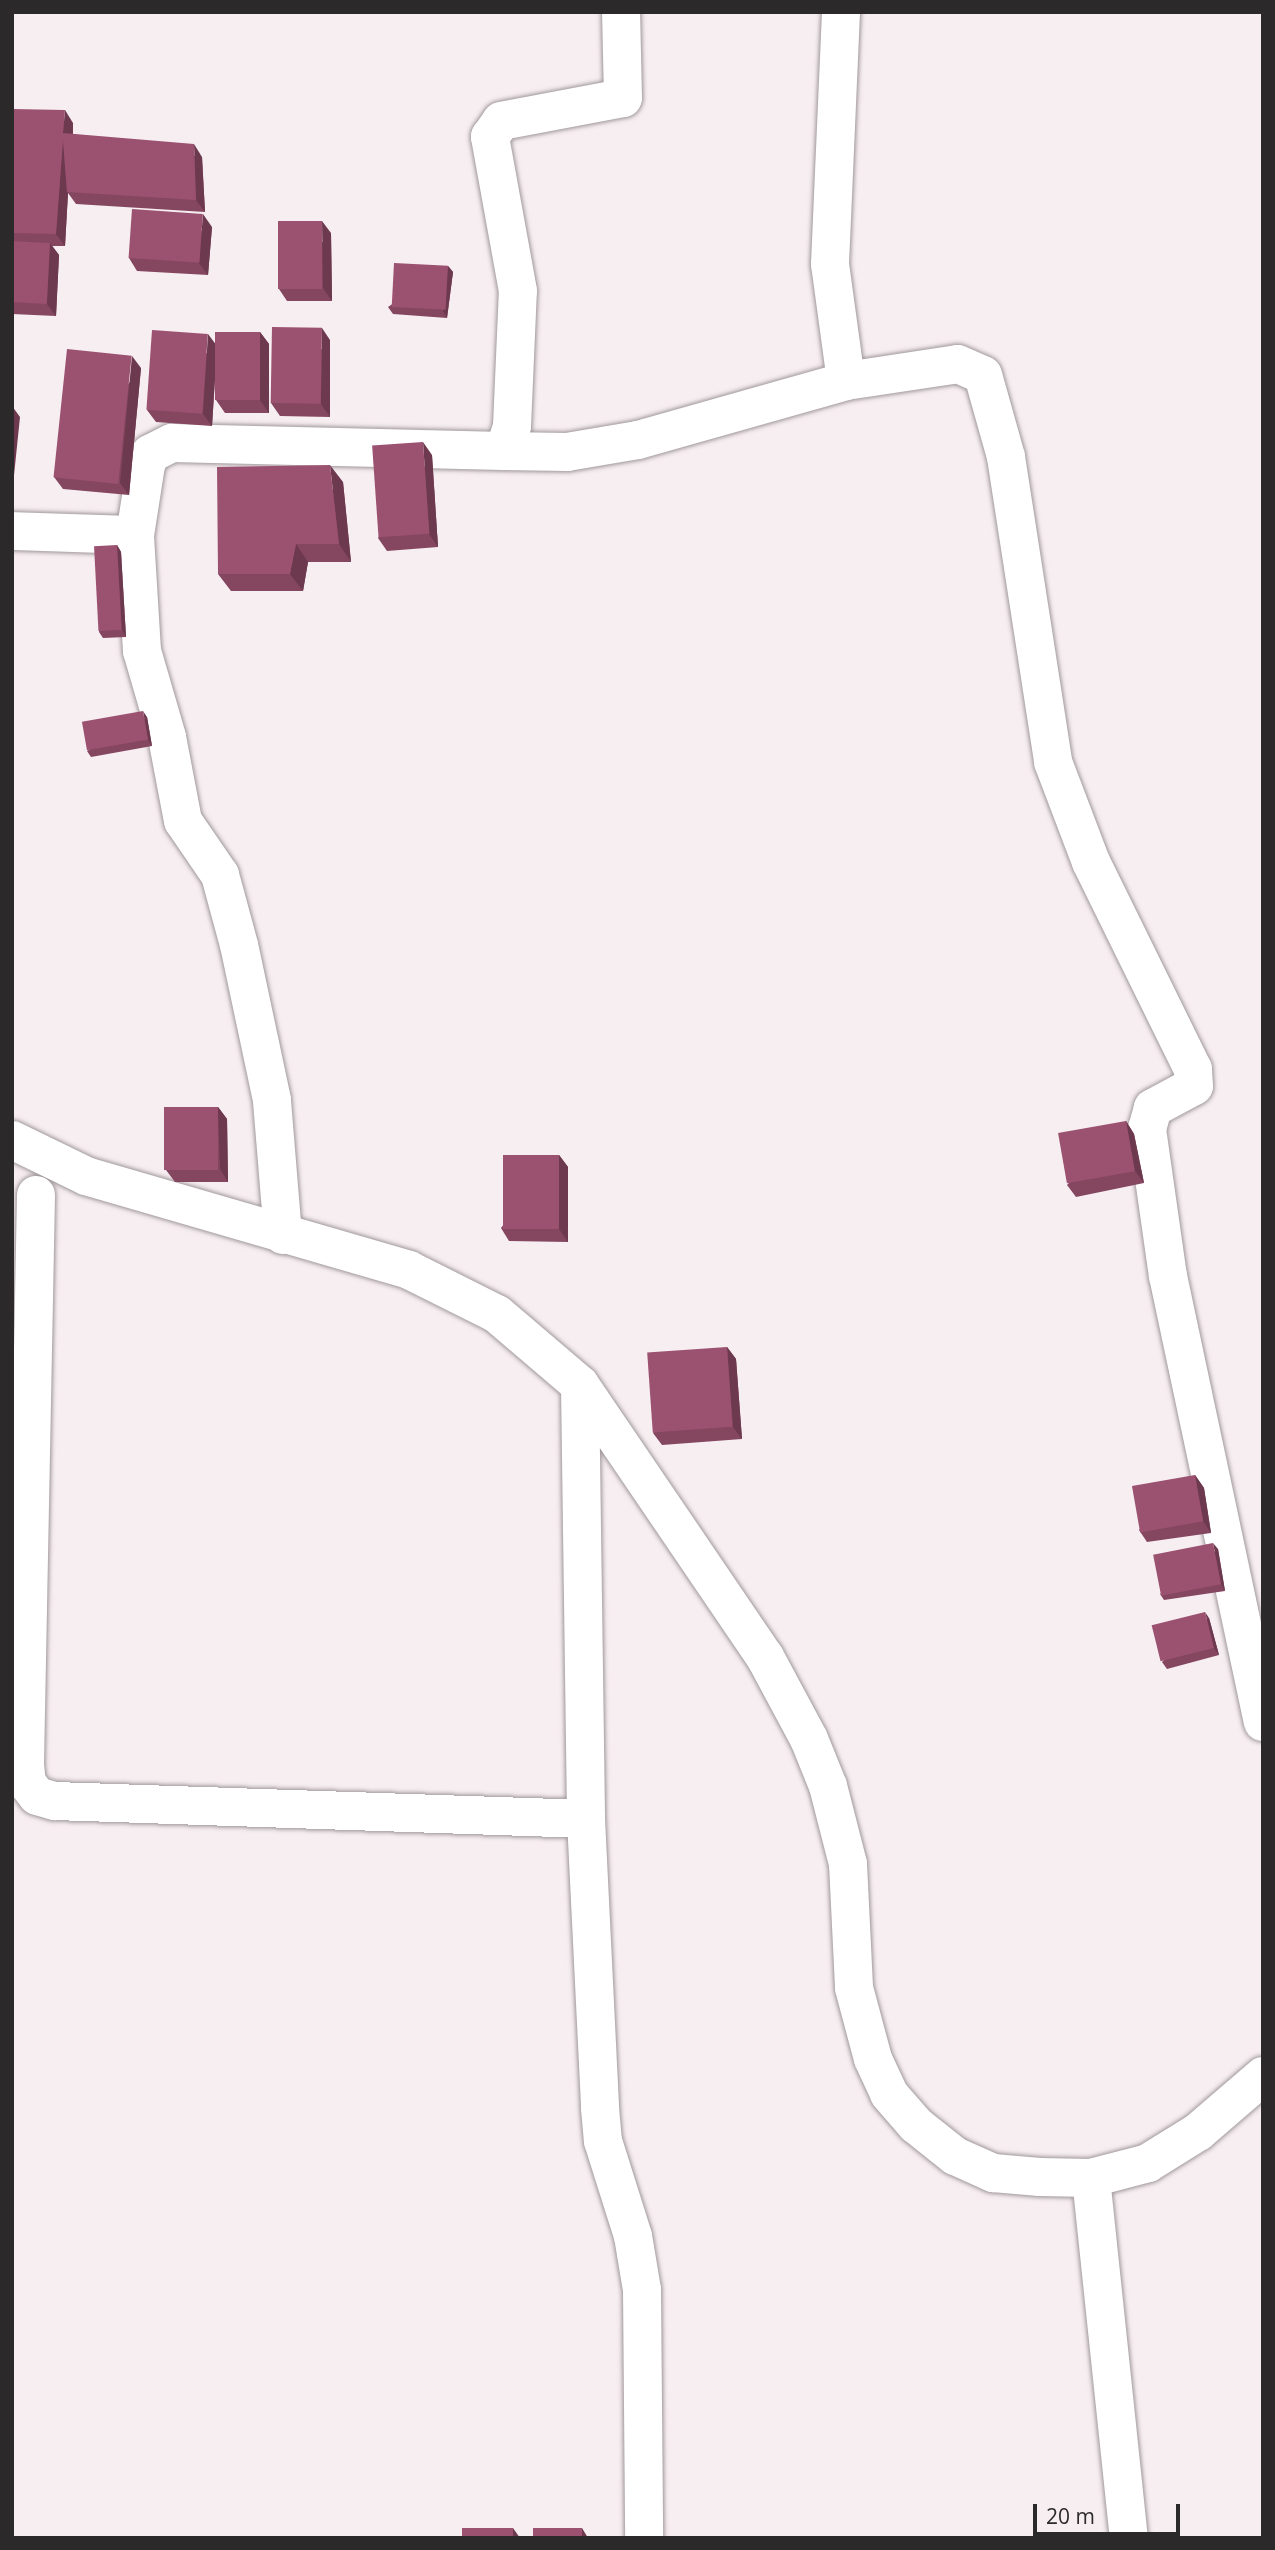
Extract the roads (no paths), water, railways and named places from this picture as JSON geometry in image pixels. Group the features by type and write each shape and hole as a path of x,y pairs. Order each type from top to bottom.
{"street":[{"path":"504,451 513,413 518,291 490,137 501,121 623,98 621,12"},
{"path":"836,15 830,264 846,381"},
{"path":"283,1235 272,1100 254,1011 220,875 183,821 167,737 142,650 135,535 150,454 172,443 567,452 638,440 846,381 958,364 983,374 1006,457 1053,762 1091,862 1193,1069 1194,1086 1153,1108 1147,1129 1168,1276 1263,1722"},
{"path":"12,531 135,535"},
{"path":"12,1140 51,1162 140,1193 409,1270 462,1293 535,1342 580,1385 757,1646 809,1739 828,1786 848,1864 858,2017 889,2094 916,2125 954,2156 993,2173 1091,2178 1148,2163 1198,2132 1263,2076"},
{"path":"140,1193 24,1195 19,1771 37,1796 55,1801 586,1819"},
{"path":"580,1385 586,1819 603,2141 633,2236 642,2290 644,2538"},
{"path":"1091,2178 1129,2538"}]}
